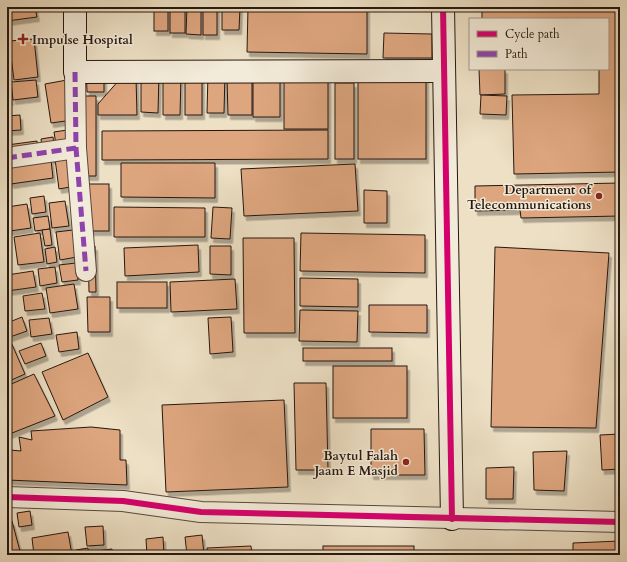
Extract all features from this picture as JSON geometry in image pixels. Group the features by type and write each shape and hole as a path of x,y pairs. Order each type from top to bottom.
{"street":[{"path":"75,7 76,148 86,271"},
{"path":"443,7 452,519"},
{"path":"75,72 443,71"},
{"path":"7,158 76,148"},
{"path":"7,497 123,501 201,512 620,522"}],"building":[{"path":"7,7 35,7 37,17 7,21"},
{"path":"154,7 168,7 168,31 154,31"},
{"path":"170,7 185,7 185,33 170,33"},
{"path":"187,7 201,7 201,35 186,34"},
{"path":"203,7 217,7 217,35 203,35"},
{"path":"222,7 240,7 239,30 222,30"},
{"path":"248,7 367,8 367,54 247,52"},
{"path":"620,7 620,172 514,174 512,95 599,94 599,70 609,70 609,18 482,18 482,8"},
{"path":"384,33 432,34 432,58 383,58"},
{"path":"34,39 38,77 14,80 9,41"},
{"path":"7,64 9,78 7,79"},
{"path":"86,65 104,65 104,92 87,92"},
{"path":"280,69 280,117 253,117 253,70"},
{"path":"284,70 328,70 328,129 284,129"},
{"path":"479,70 505,70 505,94 480,95"},
{"path":"141,72 159,73 158,113 141,112"},
{"path":"208,73 225,73 224,113 207,113"},
{"path":"163,74 181,75 180,115 163,115"},
{"path":"185,75 202,75 202,115 185,115"},
{"path":"136,78 137,115 98,115 98,104 120,79"},
{"path":"227,78 252,78 252,115 228,115"},
{"path":"358,78 426,78 426,159 358,159"},
{"path":"36,80 38,97 13,100 11,82"},
{"path":"67,80 73,120 51,123 45,84"},
{"path":"335,83 354,83 354,159 335,159"},
{"path":"7,85 9,85 11,101 7,101"},
{"path":"481,95 507,96 506,115 480,114"},
{"path":"84,96 96,96 96,176 85,176"},
{"path":"20,115 21,130 7,131 7,116"},
{"path":"74,129 58,158 54,132"},
{"path":"328,130 328,159 102,160 102,131"},
{"path":"53,137 56,159 44,160 41,139"},
{"path":"37,141 39,157 7,162 7,145"},
{"path":"72,157 76,186 59,189 55,159"},
{"path":"51,160 53,178 11,184 9,167"},
{"path":"121,163 215,163 215,198 121,197"},
{"path":"355,164 358,211 244,216 241,169"},
{"path":"7,166 10,182 7,183"},
{"path":"620,183 620,216 521,218 520,210 475,211 475,186"},
{"path":"85,184 109,184 109,231 85,231"},
{"path":"364,190 387,191 387,223 364,223"},
{"path":"44,196 46,212 32,214 30,198"},
{"path":"65,201 69,226 52,228 49,203"},
{"path":"27,204 31,228 10,231 7,207"},
{"path":"114,207 205,208 205,237 114,237"},
{"path":"213,207 232,208 230,239 211,238"},
{"path":"48,216 50,229 35,231 33,218"},
{"path":"50,229 52,245 45,246 42,230"},
{"path":"73,230 77,257 60,260 56,232"},
{"path":"40,233 44,262 18,265 14,237"},
{"path":"301,233 425,235 425,273 300,271"},
{"path":"243,238 294,238 295,333 244,333"},
{"path":"198,245 199,272 125,276 124,248"},
{"path":"88,246 95,246 96,292 89,292"},
{"path":"210,246 231,246 231,275 210,274"},
{"path":"55,247 57,262 47,264 45,249"},
{"path":"495,247 609,253 596,428 491,427"},
{"path":"76,263 78,280 62,282 59,265"},
{"path":"55,267 57,283 40,286 38,269"},
{"path":"33,271 36,287 7,291 7,275"},
{"path":"300,278 358,279 358,307 300,306"},
{"path":"235,279 237,309 171,312 170,282"},
{"path":"117,282 167,282 167,308 117,308"},
{"path":"74,284 78,309 50,313 46,288"},
{"path":"42,293 45,309 25,311 23,296"},
{"path":"87,297 110,297 110,332 88,332"},
{"path":"369,305 427,305 427,333 369,332"},
{"path":"300,310 358,311 357,342 299,341"},
{"path":"22,317 27,331 7,338 7,323"},
{"path":"231,317 233,352 210,354 208,318"},
{"path":"49,318 52,334 31,337 29,320"},
{"path":"77,332 79,349 59,352 56,335"},
{"path":"11,342 25,374 7,382 7,344"},
{"path":"41,343 46,356 25,364 19,351"},
{"path":"303,348 392,348 392,361 303,361"},
{"path":"88,353 108,397 63,420 42,372"},
{"path":"333,366 407,366 407,418 333,418"},
{"path":"34,374 55,416 7,435 7,386"},
{"path":"294,383 326,383 328,470 296,470"},
{"path":"284,400 288,487 166,492 162,405"},
{"path":"91,427 120,430 120,460 126,460 127,485 7,480 10,450 21,451 19,437 32,440 31,431"},
{"path":"371,429 424,429 425,475 371,475"},
{"path":"620,434 620,469 602,470 600,435"},
{"path":"567,451 564,491 534,490 533,452"},
{"path":"514,467 513,499 486,499 486,468"},
{"path":"30,511 32,525 19,527 17,513"},
{"path":"12,521 21,555 7,555 7,522"},
{"path":"103,526 104,545 87,546 85,527"},
{"path":"68,532 72,555 34,555 32,538"},
{"path":"202,535 204,554 187,555 185,537"},
{"path":"163,537 164,555 147,555 146,539"},
{"path":"620,541 620,555 573,555 573,543"},
{"path":"251,546 252,555 208,555 207,548"},
{"path":"323,546 414,546 414,555 323,555"},
{"path":"88,548 89,555 77,555 76,550"},
{"path":"112,549 113,555 96,555 96,551"},
{"path":"478,551 478,555 420,555"}],"marked path":[{"path":"75,72 76,148 86,271"},
{"path":"7,158 76,148"}],"cycle path":[{"path":"443,7 452,519"},
{"path":"7,497 123,501 201,512 620,522"}],"place":[{"name":"Impulse Hospital","path":"23,39"},
{"name":"Department of Telecommunications","path":"599,196"},
{"name":"Baytul Falah Jaam E Masjid","path":"406,462"}]}
